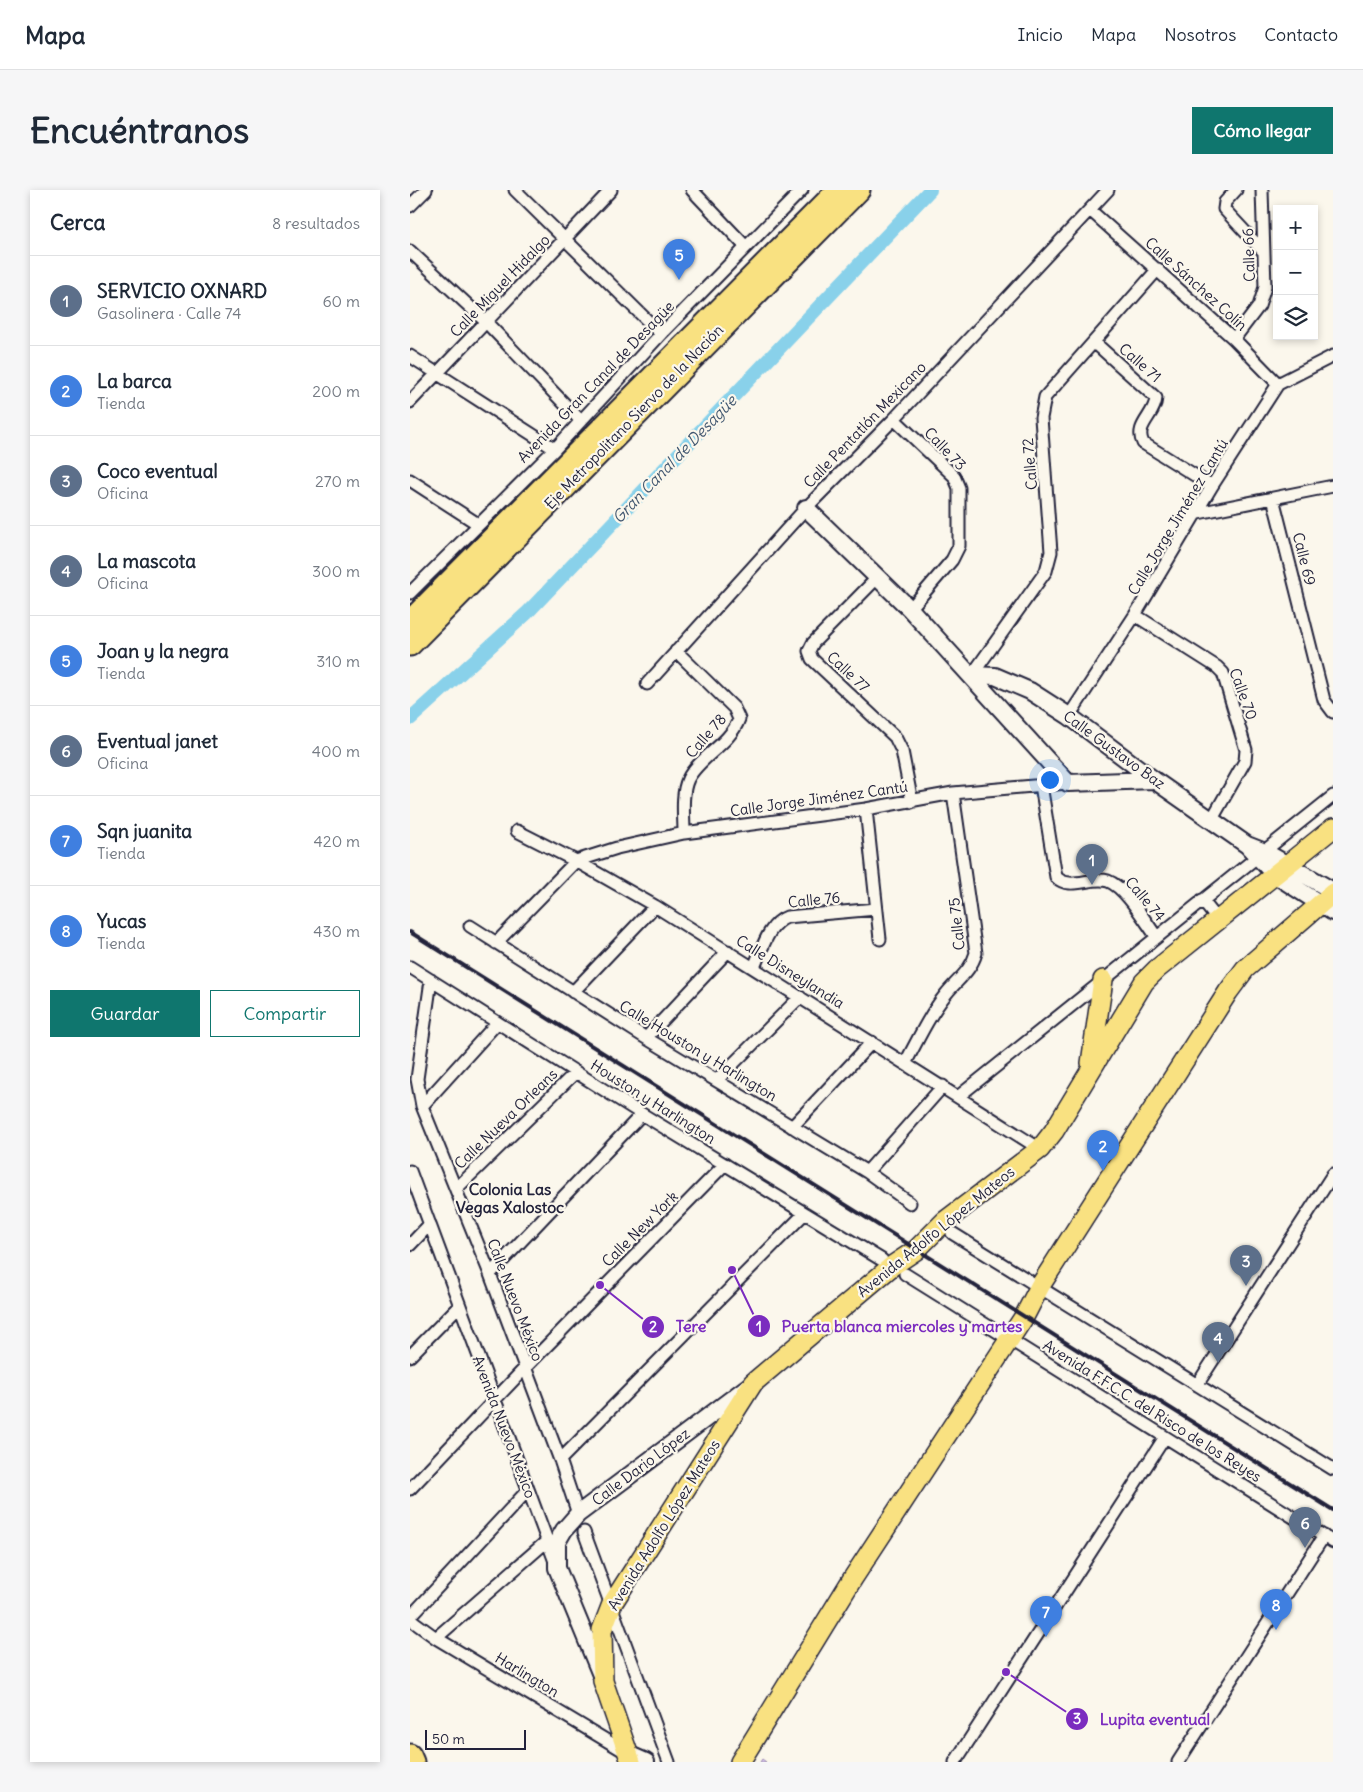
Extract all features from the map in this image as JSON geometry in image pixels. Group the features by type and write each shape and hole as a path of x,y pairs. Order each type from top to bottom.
{"highway":[{"name":"Eje Metropolitano Siervo de la Nación","path":"410,621 838,190"},
{"name":"Eje Metropolitano Siervo de la Nación","path":"410,645 859,190"},
{"path":"410,1755 413,1762"}],"main road":[{"name":"Avenida Adolfo López Mateos","path":"636,1760 603,1681 602,1630 612,1604 753,1383 892,1266 916,1250 945,1221 1040,1149 1054,1131 1144,982 1170,957 1333,828"},
{"path":"740,1762 853,1578 1024,1318 1040,1286 1228,992 1245,969 1330,900"},
{"path":"1090,1070 1103,980"}],"street":[{"path":"410,206 426,190"},
{"path":"515,190 661,334"},
{"name":"Calle Miguel Hidalgo","path":"410,402 611,190"},
{"path":"692,190 746,247"},
{"name":"Avenida Gran Canal de Desagüe","path":"410,593 555,449 661,334 802,190"},
{"name":"Calle Pentatlón Mexicano","path":"647,684 806,508 894,419 1108,190"},
{"path":"1236,190 1224,202 1224,209 1263,251"},
{"name":"Calle 66","path":"1234,339 1252,316 1263,296 1266,278 1263,251 1262,190"},
{"name":"Calle Sánchez Colín","path":"1090,210 1234,339 1278,384"},
{"path":"410,251 485,321 580,420"},
{"name":"Calle 72","path":"972,675 1046,571 1051,552 1041,418 1045,397 1158,270"},
{"name":"Calle 71","path":"1094,342 1156,398 1153,411 1141,428 1139,436 1143,443 1212,486"},
{"path":"410,356 555,449"},
{"path":"1278,384 1333,356"},
{"name":"Calle Jorge Jiménez Cantú","path":"1069,716 1135,615 1198,513 1212,486 1278,384"},
{"name":"Calle 73","path":"894,419 954,476 959,488 959,546 952,560 910,609"},
{"path":"410,480 478,524"},
{"path":"1198,513 1333,486"},
{"name":"Calle 69","path":"1273,498 1324,700 1333,712"},
{"path":"806,508 910,609 972,675 1068,783 1154,780"},
{"name":"Calle 77","path":"878,577 813,643 809,651 812,659 895,736 902,751 912,802"},
{"name":"Calle 70","path":"1135,615 1217,667 1223,673 1246,755 1245,761 1212,819"},
{"name":"Calle 78","path":"676,651 734,708 739,720 732,732 689,777 685,790 684,833"},
{"name":"Calle Gustavo Baz","path":"972,675 995,676 1016,684 1069,716 1154,780 1281,869 1330,900"},
{"name":"Calle Jorge Jiménez Cantú","path":"576,861 616,848 684,833 866,809 953,793 1068,783"},
{"name":"Calle 74","path":"1041,785 1056,877 1061,882 1068,883 1095,879 1109,881 1120,889 1156,936"},
{"name":"Calle 75","path":"906,1062 928,1021 946,994 972,965 976,953 953,793"},
{"path":"959,1096 1156,936 1262,855 1333,796"},
{"path":"866,809 880,939"},
{"name":"Calle Disneylandia","path":"517,831 576,861 656,906 906,1062 1040,1149"},
{"path":"496,943 576,861"},
{"path":"1202,900 1217,919"},
{"path":"573,992 656,906"},
{"name":"Calle 76","path":"754,967 773,925 780,920 787,917 876,909"},
{"name":"Calle Houston y Harlington","path":"470,926 646,1038 867,1172 910,1203"},
{"path":"646,1038 728,952"},
{"name":"Houston y Harlington","path":"410,967 642,1114 882,1260"},
{"name":"Calle Nuevo México","path":"431,980 417,1088 422,1106 490,1274 560,1460 578,1514"},
{"path":"717,1080 800,997"},
{"path":"422,1106 497,1023"},
{"path":"792,1126 872,1042"},
{"name":"Calle Nueva Orleans","path":"456,1188 576,1072"},
{"path":"867,1172 943,1086"},
{"path":"490,1274 642,1114"},
{"name":"Calle New York","path":"410,1488 725,1164"},
{"name":"Avenida Nuevo México","path":"410,1171 557,1568 603,1681"},
{"path":"1197,1385 1333,1174"},
{"path":"560,1460 804,1214"},
{"path":"410,1244 430,1224"},
{"path":"952,1233 1333,1469"},
{"name":"Avenida F.F.C.C. del Risco de los Reyes","path":"905,1274 1328,1539"},
{"path":"410,1356 459,1306"},
{"name":"Calle Dario López","path":"557,1568 557,1542 564,1530 578,1514 753,1383"},
{"path":"955,1762 1165,1437"},
{"path":"410,1618 528,1490"},
{"path":"584,1532 669,1762"},
{"path":"1178,1762 1328,1539"},
{"path":"436,1638 547,1541"},
{"name":"Harlington","path":"410,1618 436,1638 636,1760"}],"waterway":[{"name":"Gran Canal de Desagüe","path":"410,719 527,613 930,190"}],"railway":[{"path":"410,932 1333,1510"}],"place":[{"name":"Joan y la negra","path":"679,280"},
{"name":"SERVICIO OXNARD","path":"1092,885"},
{"name":"La barca","path":"1103,1171"},
{"name":"Puerta blanca miercoles y martes","path":"732,1270"},
{"name":"Tere","path":"600,1285"},
{"name":"Coco eventual","path":"1246,1286"},
{"name":"La mascota","path":"1218,1363"},
{"name":"Eventual janet","path":"1305,1548"},
{"name":"Yucas","path":"1276,1630"},
{"name":"Sqn juanita","path":"1046,1637"},
{"name":"Lupita eventual","path":"1006,1672"}],"district":[{"name":"Colonia Las Vegas Xalostoc","path":"510,1198"}]}
